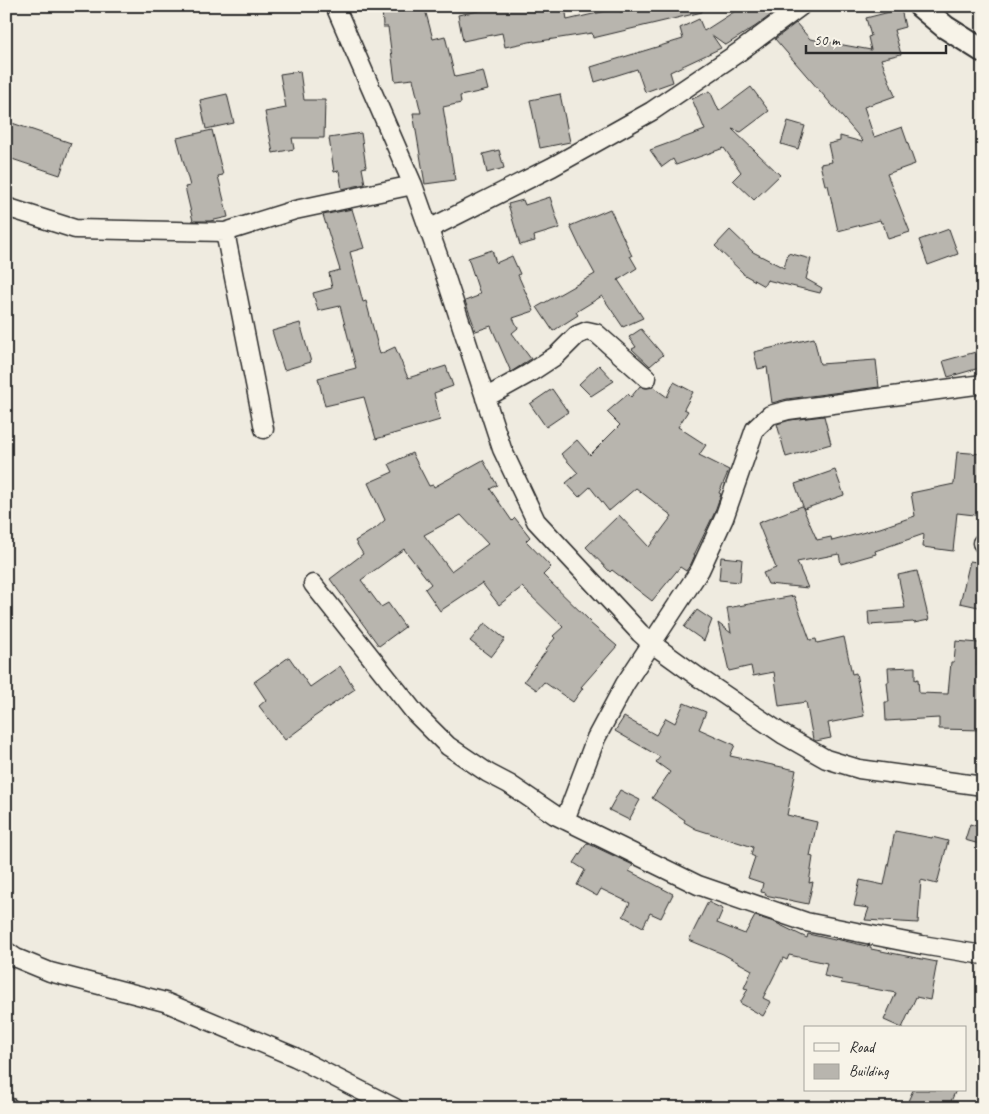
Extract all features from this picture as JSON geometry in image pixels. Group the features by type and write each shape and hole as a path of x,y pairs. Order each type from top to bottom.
{"street":[{"path":"335,6 413,185 502,449 536,520 651,643 698,678 784,735 826,759 858,769 983,786"},
{"path":"429,229 552,167 652,111 739,52 801,6"},
{"path":"920,6 945,27 983,51"},
{"path":"6,207 75,229 225,232 295,210 413,185"},
{"path":"225,232 264,429"},
{"path":"485,398 557,355 577,335 587,331 596,333 648,378"},
{"path":"565,820 596,738 625,684 700,570 724,518 755,429 770,415 788,410 983,384"},
{"path":"313,584 415,713 448,746 555,815 698,885 806,922 983,955"},
{"path":"6,951 16,958 50,972 166,1002 295,1057 395,1108"},
{"path":"6,1106 10,1108"}],"building":[{"path":"382,6 424,6 433,39 445,36 455,77 483,71 488,90 460,96 461,103 443,107 455,180 425,184 413,113 421,113 413,79 395,81 388,27 383,27"},
{"path":"503,6 565,6 567,20 619,8 620,12 639,6 702,6 702,12 593,38 592,33 505,47 502,33 463,41 458,15"},
{"path":"743,6 783,6 726,45 712,35 721,48 670,72 673,82 645,92 637,69 595,82 591,67 683,39 680,28 699,19 704,31"},
{"path":"901,9 905,27 894,30 901,54 881,59 895,96 864,107 874,137 902,127 915,164 887,174 910,232 888,239 883,223 880,220 838,231 828,185 825,185 820,164 832,162 828,144 840,141 840,136 863,141 775,39 796,23 810,39 871,50 868,37 871,36 866,18"},
{"path":"300,71 304,100 325,100 324,138 292,138 294,149 273,153 265,112 286,108 280,74"},
{"path":"751,87 769,111 741,132 732,129 780,175 754,200 733,180 741,172 724,148 676,165 673,159 662,167 650,150 705,130 692,99 710,91 719,111"},
{"path":"227,94 234,123 206,129 200,100"},
{"path":"560,94 570,142 540,148 530,100"},
{"path":"788,121 805,126 798,149 781,144"},
{"path":"12,123 71,143 60,175 6,157 6,137"},
{"path":"212,130 223,175 218,176 228,217 210,221 193,221 185,187 190,186 177,138"},
{"path":"361,133 366,167 362,168 365,184 342,189 339,171 334,172 329,138"},
{"path":"499,150 504,168 487,173 483,154"},
{"path":"550,197 560,228 534,236 535,241 520,245 508,204 523,200 525,205"},
{"path":"352,209 364,248 350,252 363,302 366,301 380,354 395,347 408,378 446,366 453,386 434,393 440,420 376,439 364,397 325,406 318,378 356,368 340,306 318,311 313,293 332,288 329,273 340,270 323,215"},
{"path":"610,209 637,268 618,280 643,318 623,327 602,296 576,312 578,315 553,331 537,307 595,274 570,226"},
{"path":"949,229 958,254 928,265 919,240"},
{"path":"730,230 753,252 784,268 788,253 811,259 806,279 822,288 820,293 767,280 764,286 743,274 715,246"},
{"path":"492,250 496,263 512,256 534,311 513,318 518,328 512,333 531,359 511,372 491,326 476,331 465,301 480,294 468,258"},
{"path":"300,323 311,362 284,370 272,331"},
{"path":"641,329 663,355 650,366 632,349 636,347 629,337"},
{"path":"814,338 820,364 876,360 879,387 787,399 772,403 767,367 758,369 754,352"},
{"path":"983,350 983,367 948,377 943,361"},
{"path":"599,365 614,381 591,396 579,384"},
{"path":"674,382 693,392 684,409 688,411 678,427 706,445 699,455 729,470 719,493 721,494 714,514 691,564 686,571 680,567 652,601 612,570 610,572 586,547 619,515 649,547 672,516 636,488 609,511 590,487 579,497 566,483 578,473 561,454 577,440 590,455 620,425 607,412 628,394 631,397 640,386 645,388 653,387 667,397"},
{"path":"552,389 568,412 546,427 530,404"},
{"path":"824,416 831,444 786,457 777,424 790,420"},
{"path":"957,452 983,454 983,516 957,513 953,551 923,547 924,534 875,551 876,554 841,564 839,554 797,562 808,588 768,584 763,573 776,568 758,523 802,506 817,540 831,537 832,541 915,516 911,493 954,484"},
{"path":"412,453 429,486 433,485 434,487 483,460 497,485 490,489 512,521 515,518 530,537 526,541 551,567 543,575 590,623 617,646 581,687 583,688 573,702 544,682 537,690 524,681 555,638 553,636 563,627 522,587 499,605 482,583 440,611 425,589 431,584 404,549 361,580 381,607 388,603 405,627 379,646 330,579 363,554 355,541 385,520 368,483 393,472 389,464","holes":["461,515 488,544 451,571 424,535"]},
{"path":"835,470 844,495 804,509 795,484"},
{"path":"721,557 742,559 740,582 719,580"},
{"path":"970,561 983,563 983,608 960,603"},
{"path":"917,571 929,620 914,623 869,625 868,611 905,608 898,575"},
{"path":"794,596 810,640 816,639 817,643 844,637 852,674 856,673 864,716 828,723 831,738 816,741 813,739 806,702 779,706 774,672 753,676 751,666 729,671 718,623 731,633 727,608"},
{"path":"697,610 712,620 704,641 684,627"},
{"path":"485,623 505,639 491,657 470,641"},
{"path":"956,641 979,643 977,665 983,666 983,730 939,729 939,718 886,721 885,702 889,702 888,668 915,667 915,680 918,679 919,693 948,694 951,662 954,662"},
{"path":"289,657 310,687 340,666 355,689 311,719 285,740 259,706 266,700 254,682"},
{"path":"684,703 706,712 699,729 735,745 730,756 796,770 787,815 817,822 810,856 813,857 809,883 813,882 808,904 765,895 766,893 761,892 763,883 748,878 755,857 751,855 753,847 696,829 652,798 670,772 656,762 660,757 615,731 624,717 656,735 666,718 675,723"},
{"path":"620,790 640,800 629,820 609,810"},
{"path":"970,824 983,828 983,845 965,840"},
{"path":"895,831 948,841 937,884 921,880 918,923 865,920 869,908 854,906 860,880 884,885"},
{"path":"587,843 633,865 629,871 673,894 661,918 650,913 643,927 623,916 630,903 601,889 597,896 577,885 585,870 574,863"},
{"path":"708,902 723,909 717,923 745,934 755,916 774,922 807,938 808,934 836,939 871,947 871,949 937,962 930,1000 916,997 903,1026 898,1026 884,1020 896,993 841,983 842,980 824,976 827,963 789,955 787,960 783,958 763,998 771,1002 763,1016 740,1003 748,989 744,988 752,970 723,954 689,940"},
{"path":"912,1092 955,1092 948,1108 905,1108"}]}
